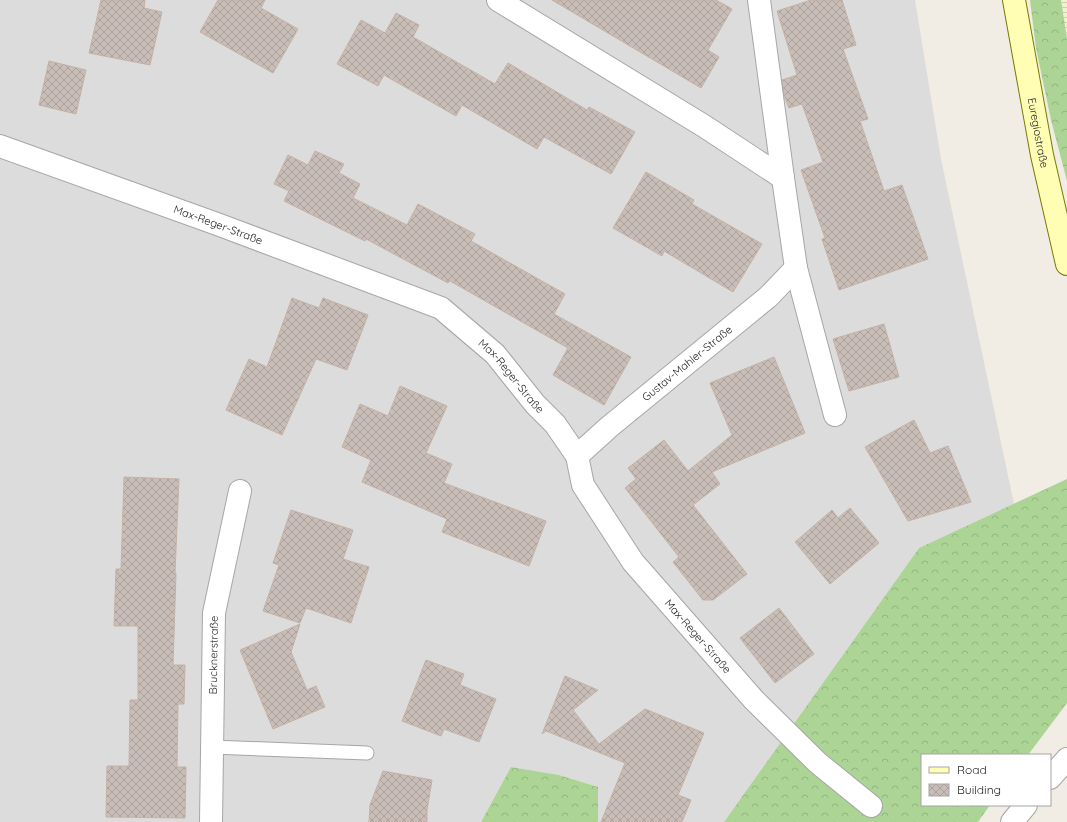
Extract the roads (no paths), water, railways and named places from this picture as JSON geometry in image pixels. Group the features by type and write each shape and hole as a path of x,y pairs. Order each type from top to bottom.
{"main road":[{"name":"Euregiostraße","path":"1014,0 1042,155 1067,264"}],"street":[{"path":"498,0 704,126 783,178"},
{"path":"760,0 796,268 835,415"},
{"name":"Max-Reger-Straße","path":"0,146 224,227 440,308 495,354 535,404 555,424 577,456 583,485 633,562 754,700 818,763 872,806"},
{"name":"Gustav-Mahler-Straße","path":"577,456 609,427 768,297 796,268"},
{"name":"Brucknerstraße","path":"211,822 214,613 240,492"},
{"path":"1051,777 1067,759"},
{"path":"1012,822 1025,806"}],"lane":[{"path":"212,747 367,753"}]}
